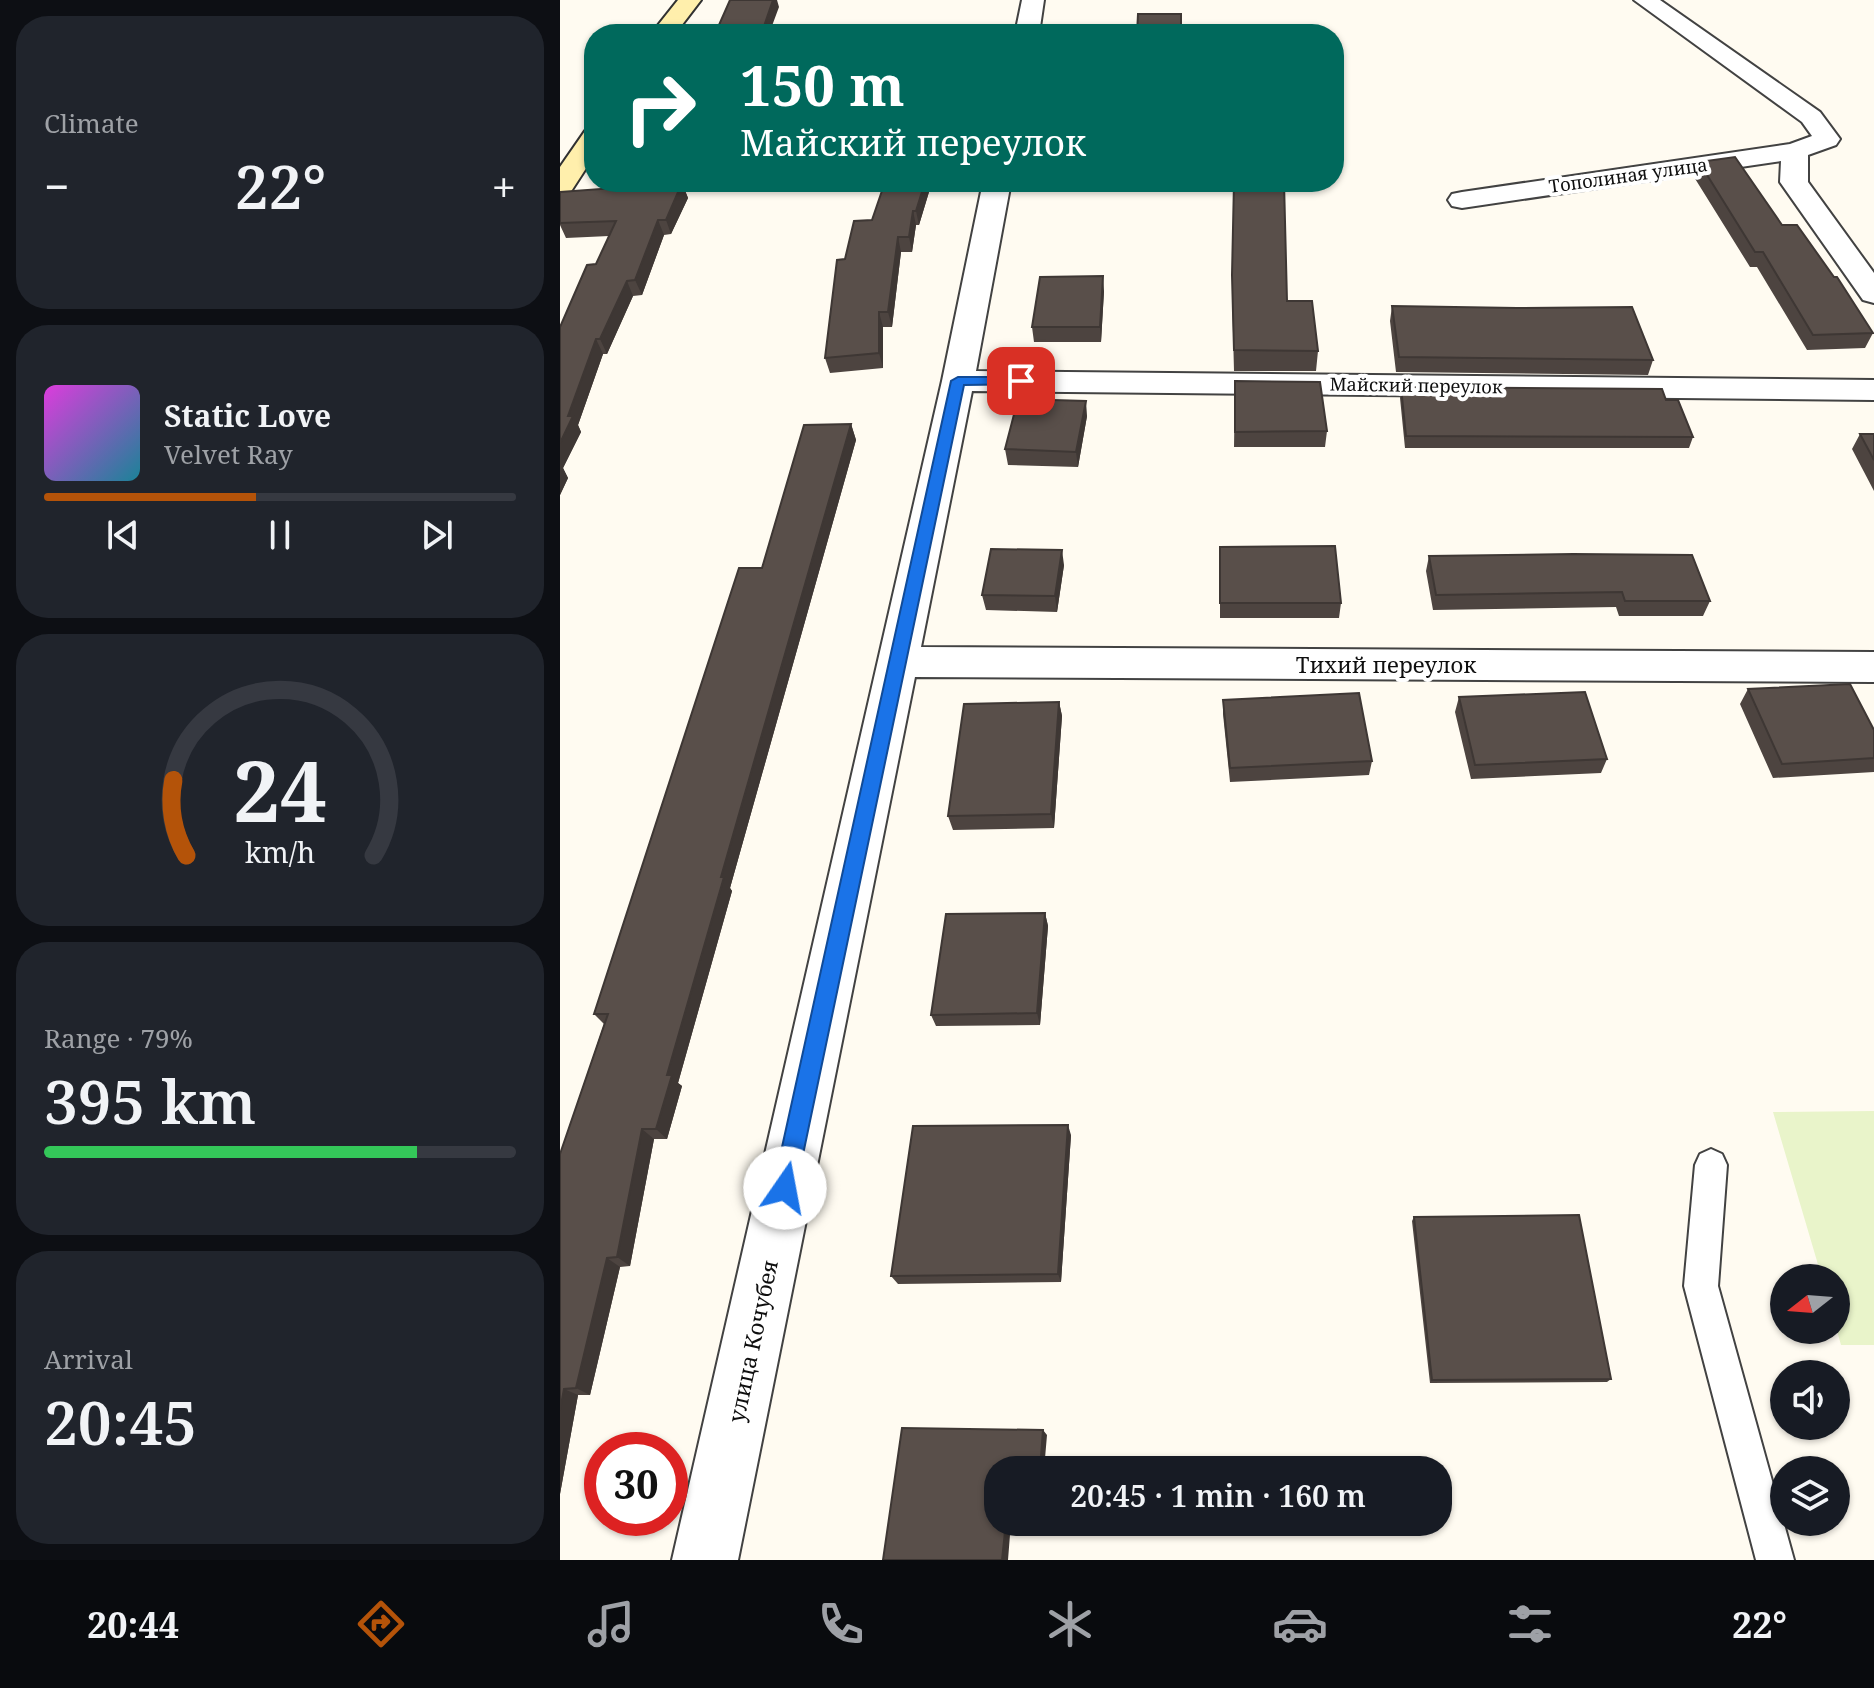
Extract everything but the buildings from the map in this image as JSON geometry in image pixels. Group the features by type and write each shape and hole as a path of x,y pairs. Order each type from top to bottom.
{"main road":[{"path":"671,24 690,0"},
{"path":"560,187 584,151"}],"street":[{"path":"1029,24 1033,0"},
{"path":"1645,0 1811,117 1827,139 1795,151 1794,182 1874,294"},
{"name":"Тополиная улица","path":"1462,200 1795,151"},
{"name":"улица Кочубея","path":"705,1560 958,381 995,192"},
{"name":"Майский переулок","path":"958,381 1874,390"},
{"name":"Тихий переулок","path":"898,662 1874,667"}],"lane":[{"path":"1711,1165 1701,1286 1775,1560"}],"green space":[{"path":"1874,1111 1874,1345 1841,1345 1850,1344 1850,1264 1818,1264 1773,1112"}],"route":[{"path":"785,1188 958,381 1021,381"}]}
